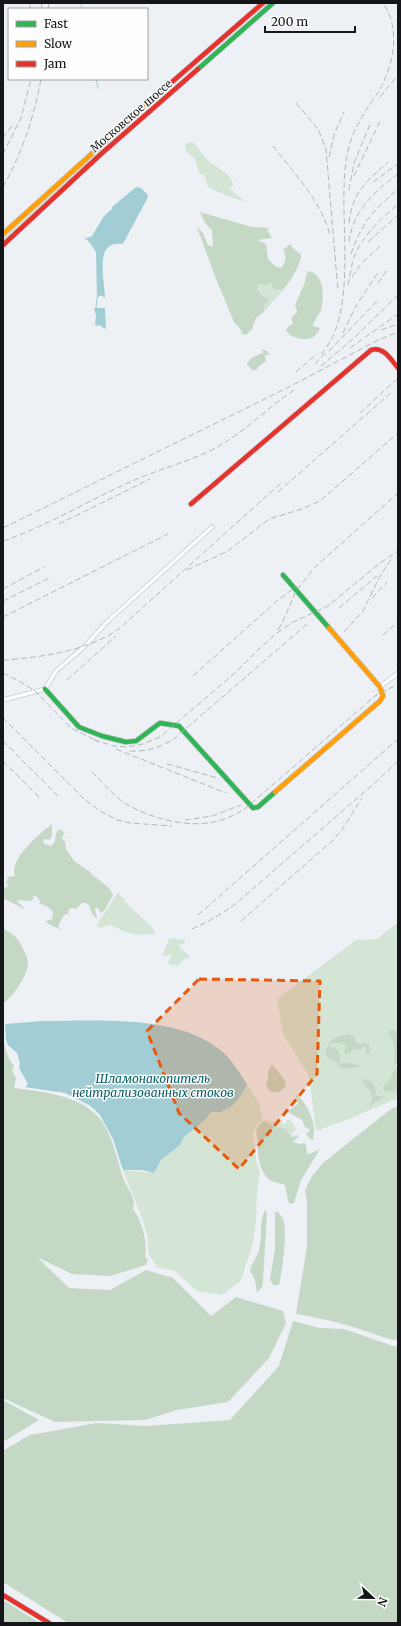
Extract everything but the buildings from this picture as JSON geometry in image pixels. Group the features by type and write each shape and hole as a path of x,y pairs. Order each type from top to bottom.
{"street":[{"name":"Московское шоссе","path":"3,234 145,105 263,3"},
{"name":"Московское шоссе","path":"3,245 273,3"},
{"path":"250,14 255,20"},
{"path":"150,101 156,107"},
{"path":"145,105 150,112"},
{"path":"191,504 371,350 377,348 382,350 398,368"},
{"path":"3,700 45,689 53,674 85,646 107,622 212,527"},
{"path":"45,689 79,727 108,738 133,742 139,740 160,723 179,726 249,805 255,808 258,807 380,702 383,696 380,687 283,575"},
{"path":"380,687 398,673"},
{"path":"3,1595 50,1623"}],"highlighted area":[{"path":"199,979 320,981 317,1074 239,1169 179,1113 147,1031"}],"green space":[{"path":"142,111 145,113 3,242 3,236"},
{"path":"189,142 194,143 209,161 226,173 234,186 229,188 246,202 227,196 208,187 204,175 199,173 195,159 188,154 186,150 185,145"},
{"path":"200,212 252,227 270,228 267,230 272,238 257,240 266,244 268,259 275,266 281,268 283,266 285,257 283,250 290,244 301,254 298,267 284,289 273,289 271,283 268,285 258,285 259,292 269,299 264,306 264,312 256,318 252,329 246,335 242,334 241,330 234,322 216,279 197,227 203,233 208,245 213,247 212,230 205,223"},
{"path":"309,271 318,277 322,287 323,299 321,310 313,324 313,326 320,328 312,338 301,339 293,337 286,330 293,324 291,318 297,312 295,305 305,282 306,275"},
{"path":"269,283 273,285 273,289 284,289 264,312 264,306 268,299 261,294 258,286 260,284"},
{"path":"262,349 267,351 270,355 265,355 266,361 258,367 257,370 252,370 247,364 251,358 263,353"},
{"path":"52,824 52,837 49,840 43,839 44,844 52,846 55,841 56,833 59,829 66,833 64,833 62,838 65,842 66,849 74,861 89,871 109,888 113,895 104,911 101,913 98,908 95,908 97,919 92,914 89,905 86,903 82,903 76,909 69,909 68,914 64,915 58,926 61,930 47,923 46,921 52,919 53,912 48,907 39,903 41,902 36,896 32,896 34,898 31,901 17,901 26,910 3,898 4,888 9,886 6,883 8,877 15,876 14,870 20,855 33,840"},
{"path":"118,892 129,906 153,928 156,934 140,935 125,932 111,925 101,928 96,926"},
{"path":"398,922 398,1098 316,1131 309,1076 283,1034 277,999 356,940 377,939"},
{"path":"3,928 19,941 28,962 23,979 11,996 3,1004"},
{"path":"174,938 180,940 183,939 186,942 179,945 181,949 190,957 184,959 178,966 167,964 172,955 162,956 169,939"},
{"path":"392,1030 398,1031 398,1058 394,1066 392,1039 387,1032"},
{"path":"3,1032 6,1050 14,1066 12,1071 16,1078 14,1088 53,1094 78,1102 99,1117 106,1128 114,1146 123,1178 133,1198 133,1209 142,1226 146,1246 145,1257 148,1260 146,1265 110,1276 72,1274 37,1257 69,1288 110,1290 146,1270 173,1278 211,1316 236,1297 283,1311 286,1323 269,1358 228,1402 177,1410 145,1420 55,1422 3,1398"},
{"path":"350,1034 355,1037 356,1043 361,1044 364,1042 369,1045 370,1053 367,1054 365,1052 367,1048 364,1046 361,1049 353,1050 346,1055 344,1052 346,1046 341,1043 331,1043 329,1046 339,1051 339,1063 349,1063 362,1066 346,1069 339,1067 335,1061 327,1057 325,1053 328,1044 331,1041 341,1035"},
{"path":"272,1064 284,1079 286,1086 282,1090 276,1092 269,1091 266,1084 268,1071"},
{"path":"395,1068 398,1074 398,1092 385,1091 382,1088 391,1078"},
{"path":"362,1078 372,1082 376,1090 375,1096 381,1096 384,1098 381,1098 381,1100 375,1102 369,1108 372,1096 370,1090 365,1086"},
{"path":"247,1084 259,1103 263,1119 253,1133 256,1159 260,1173 253,1243 241,1281 222,1295 197,1291 175,1271 158,1268 149,1255 147,1235 143,1221 123,1170 154,1173 161,1160 180,1145 184,1137 206,1119 211,1112 223,1110 233,1104 241,1095"},
{"path":"298,1095 309,1110 313,1122 313,1140 310,1139 305,1132 309,1133 309,1129 305,1127 302,1120 288,1112 298,1104 296,1096"},
{"path":"398,1106 398,1340 394,1340 340,1323 296,1314 307,1246 307,1202 305,1190 312,1176 324,1162 391,1109"},
{"path":"264,1120 269,1124 285,1129 293,1137 296,1135 299,1136 293,1142 299,1144 304,1143 306,1145 307,1154 320,1149 301,1180 294,1203 290,1204 288,1201 285,1185 270,1180 262,1169 258,1156 256,1129"},
{"path":"287,1120 290,1120 296,1129 291,1134 278,1126 269,1124 267,1121 272,1122 283,1121 282,1124 284,1125"},
{"path":"265,1210 267,1213 263,1282 262,1287 257,1293 255,1280 250,1270 259,1250 261,1225"},
{"path":"275,1212 278,1212 283,1219 285,1232 283,1261 279,1285 273,1285 270,1279 275,1248"},
{"path":"293,1321 320,1328 344,1329 393,1346 398,1346 398,1623 68,1623 3,1582 4,1450 30,1435 97,1423 146,1426 230,1420 279,1366"},
{"path":"3,1400 39,1420 3,1442"},
{"path":"3,1600 40,1623 3,1623"}],"water":[{"path":"136,187 141,188 148,195 147,199 124,242 122,244 113,244 107,248 103,263 105,298 101,295 97,298 96,252 84,237 87,238 92,236 104,216 112,209 112,207"},
{"path":"94,308 105,308 106,328 104,329 100,325 97,326 95,324 96,316"},
{"name":"Шламонакопитель нейтрализованных стоков","path":"85,1020 134,1022 180,1030 201,1038 219,1049 231,1061 247,1084 243,1093 233,1105 220,1112 211,1112 206,1119 184,1137 180,1145 161,1160 154,1173 142,1170 123,1170 113,1139 100,1115 95,1110 89,1105 65,1093 25,1087 28,1084 19,1068 20,1063 17,1053 8,1045 6,1040 5,1025 41,1021"}],"waterway":[{"path":"81,3 82,8"},
{"path":"96,80 98,88"},
{"path":"96,308 97,298"}],"railway":[{"path":"29,3 31,8"},
{"path":"41,3 42,8"},
{"path":"48,8 49,3"},
{"path":"321,354 333,336 340,313 344,287 344,178 350,141 365,112 379,91 392,58 394,35 389,13 383,3"},
{"path":"380,97 398,75"},
{"path":"3,154 21,118 31,80"},
{"path":"3,187 22,148 35,107 41,80"},
{"path":"296,103 318,129 326,149 338,291"},
{"path":"329,157 334,135 344,112"},
{"path":"354,176 381,119"},
{"path":"349,190 354,163 371,122"},
{"path":"3,138 14,123"},
{"path":"273,146 314,199 326,223 330,235"},
{"path":"349,223 353,203 357,195 367,181 388,162"},
{"path":"373,182 398,164"},
{"path":"349,242 355,221 366,203 373,195 398,174"},
{"path":"351,254 359,233 369,218 398,189"},
{"path":"348,285 354,257 362,242 379,221 398,204"},
{"path":"368,242 398,215"},
{"path":"352,277 360,265 380,246"},
{"path":"378,283 387,270"},
{"path":"343,333 356,306 379,271"},
{"path":"321,366 354,338 398,295"},
{"path":"329,351 377,301"},
{"path":"350,348 398,314"},
{"path":"381,330 398,324"},
{"path":"3,528 289,387 378,340 398,332"},
{"path":"315,364 326,352"},
{"path":"296,372 317,354"},
{"path":"360,413 398,378"},
{"path":"3,541 20,535 137,479 190,459 221,445 294,390"},
{"path":"278,492 393,391"},
{"path":"187,570 228,551 269,519 302,509 320,501 398,433"},
{"path":"59,524 150,479"},
{"path":"3,660 49,655 81,647 96,642 109,635 121,627 281,483"},
{"path":"278,630 296,591 315,567 398,493"},
{"path":"3,617 168,534"},
{"path":"94,740 114,746 128,747 143,744 160,737 236,672 277,633 293,622 328,606 380,563 398,551"},
{"path":"344,632 363,611 380,576 392,558"},
{"path":"3,589 44,567"},
{"path":"339,608 377,576"},
{"path":"3,601 49,578"},
{"path":"372,598 387,582"},
{"path":"193,676 278,600 297,586"},
{"path":"383,635 398,622"},
{"path":"130,751 142,751 154,748 175,738 307,624"},
{"path":"67,680 116,636"},
{"path":"3,673 35,691 71,728 99,742"},
{"path":"92,772 123,802 137,810 153,816 165,820 189,824 201,824 224,819 235,815 246,808 375,696 398,684"},
{"path":"3,718 84,799 100,811 117,820 130,823 172,826"},
{"path":"198,915 398,739"},
{"path":"3,741 58,796"},
{"path":"116,749 226,793"},
{"path":"3,761 39,797"},
{"path":"192,929 209,921 233,906 398,761"},
{"path":"167,764 218,778"},
{"path":"241,921 332,841 342,830 362,798"},
{"path":"185,820 212,816 241,805"}],"traffic: fast":[{"path":"198,69 273,3"},
{"path":"283,575 329,628"},
{"path":"45,689 79,727 102,736 126,742 136,741 160,723 179,726 253,808 258,807 275,792"}],"traffic: slow":[{"path":"3,234 149,102"},
{"path":"275,792 380,701 383,696 380,687 329,628"}],"traffic: jam":[{"path":"149,102 263,3"},
{"path":"3,245 101,154 198,69"},
{"path":"191,504 371,350 376,349 387,354 398,368"},
{"path":"3,1595 49,1623"}]}
